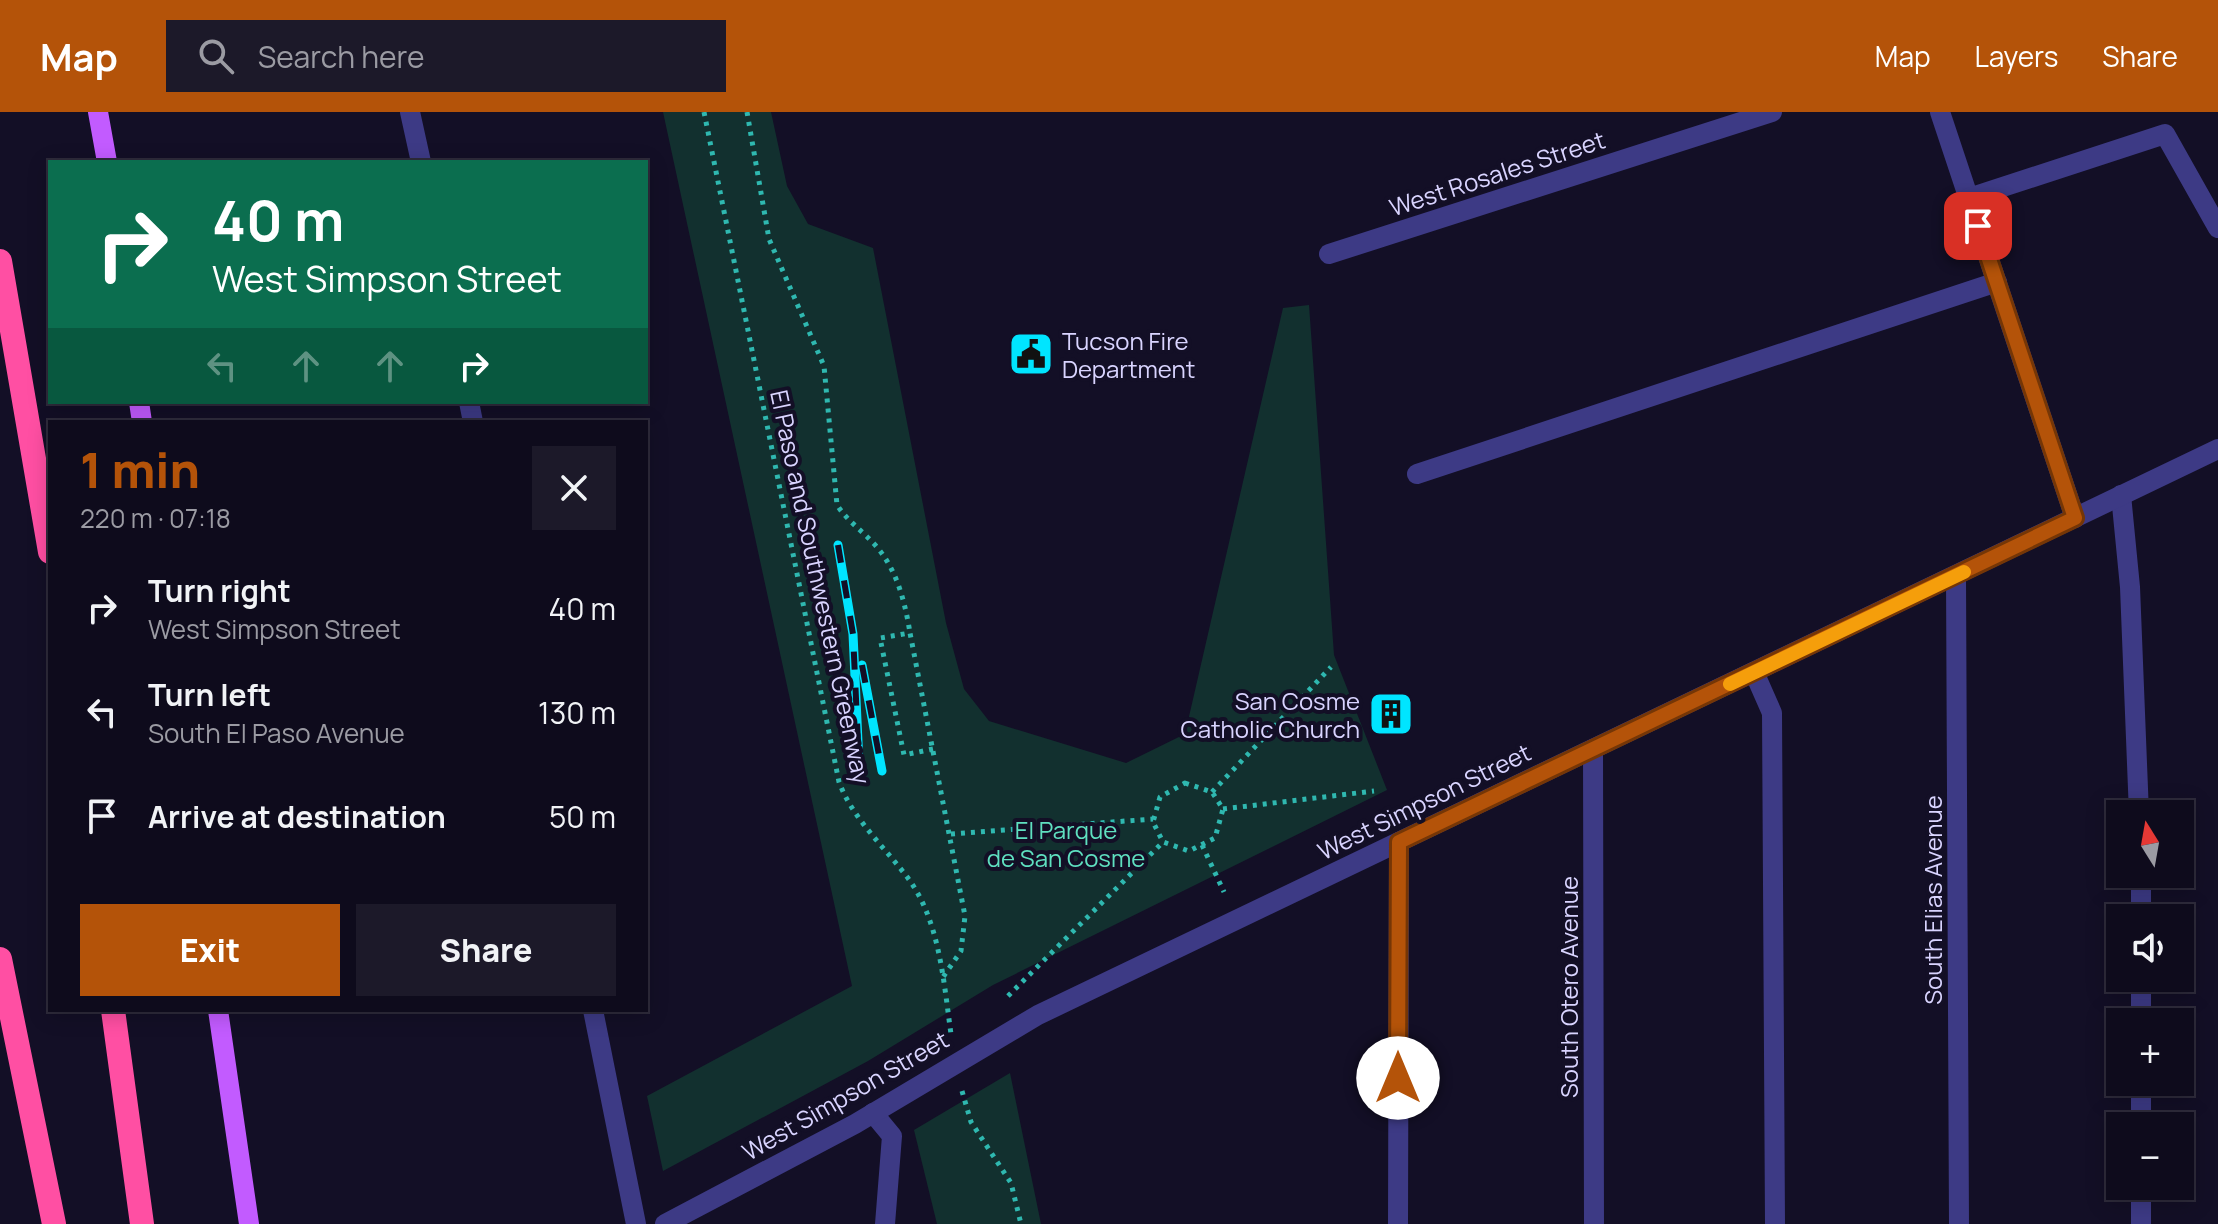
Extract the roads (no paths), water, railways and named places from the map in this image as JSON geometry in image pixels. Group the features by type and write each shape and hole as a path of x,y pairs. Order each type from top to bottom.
{"highway":[{"path":"0,261 48,540"},
{"path":"0,959 54,1224"},
{"path":"113,1012 142,1224"}],"main road":[{"path":"98,112 107,160"},
{"path":"218,1012 249,1224"}],"street":[{"path":"410,112 421,160"},
{"name":"West Rosales Street","path":"1329,254 1772,112"},
{"path":"1940,112 2075,518"},
{"path":"1969,198 2165,134 2218,228"},
{"path":"1417,474 1997,282"},
{"name":"West Simpson Street","path":"665,1224 873,1113 1038,1015 2218,449"},
{"path":"2121,495 2130,587 2138,800"},
{"name":"South Elias Avenue","path":"1956,576 1959,1224"},
{"path":"1754,672 1772,713 1775,1224"},
{"name":"South Otero Avenue","path":"1593,749 1594,1224"},
{"path":"1398,1224 1399,842"},
{"path":"593,1012 636,1224"},
{"path":"873,1113 892,1136 885,1224"},
{"path":"2141,1200 2141,1224"}],"railway":[{"path":"838,545 853,634 859,764"},
{"path":"862,665 882,771"}],"place":[{"name":"Tucson Fire Department","path":"1031,354"},
{"name":"San Cosme Catholic Church","path":"1391,714"}],"park label":[{"name":"El Parque de San Cosme","path":"1066,843"}]}
